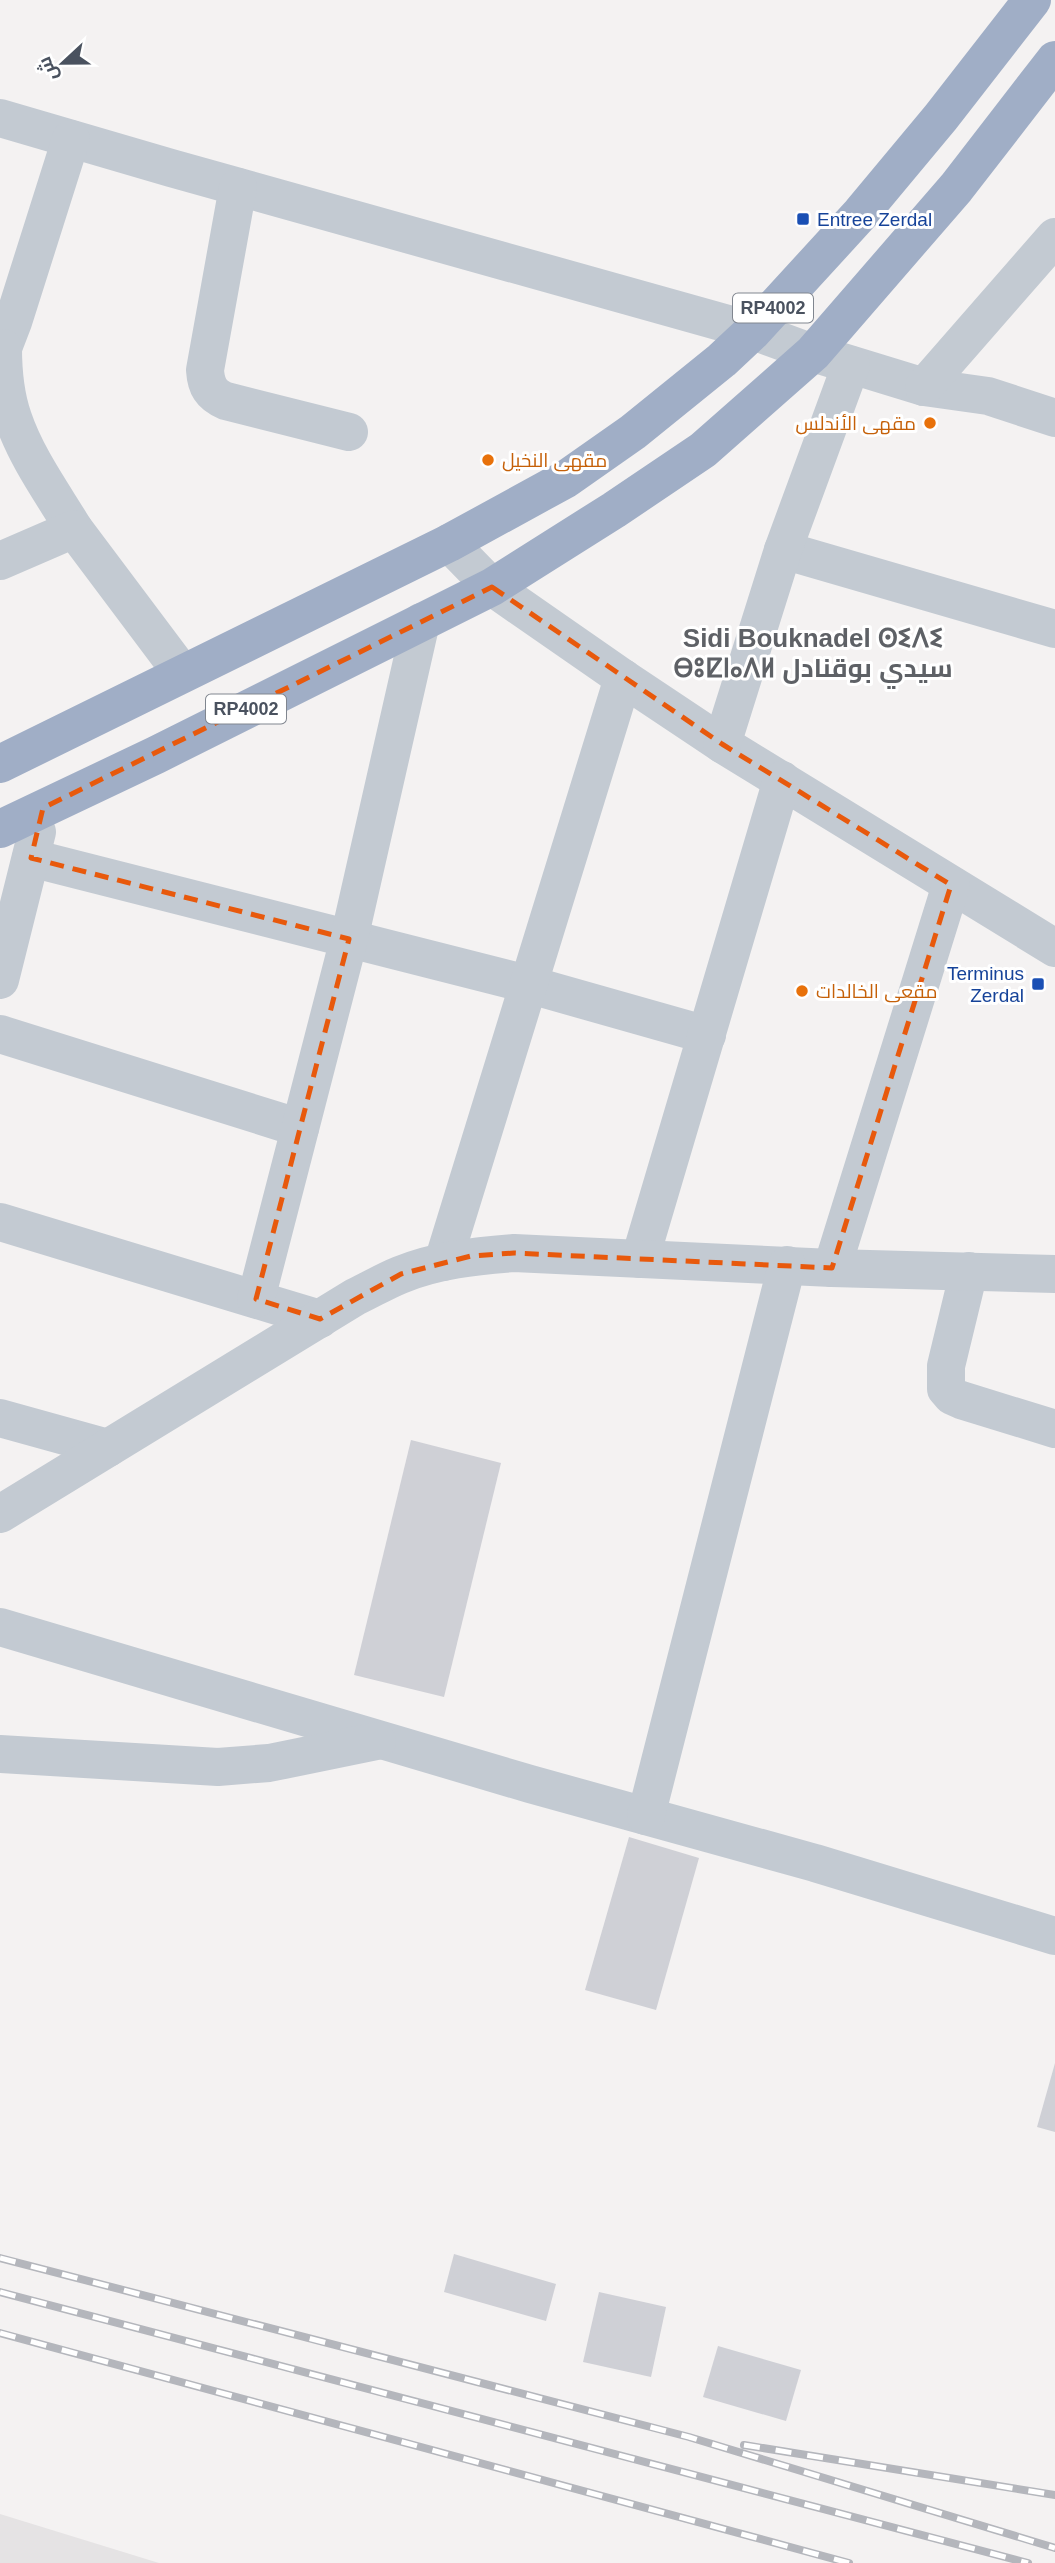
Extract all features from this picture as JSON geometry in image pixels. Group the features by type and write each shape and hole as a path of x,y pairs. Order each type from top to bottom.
{"highway":[{"name":"RP4002","path":"0,764 449,543 566,479 633,432 722,360 753,331 861,213 941,117 1032,0"},
{"name":"RP4002","path":"0,829 156,755 492,587 703,450 813,353 956,188 1055,60"}],"street":[{"path":"0,118 753,331 813,353 925,387 988,396 1055,418"},
{"path":"71,139 1,347 4,383 13,419 31,456 74,529 182,673"},
{"path":"238,187 205,370 209,388 215,397 226,401 349,432"},
{"path":"925,387 1055,237"},
{"path":"722,744 783,550 851,365"},
{"path":"988,396 1055,389"},
{"path":"0,561 74,529"},
{"path":"449,543 492,587 623,678 722,744 1055,948"},
{"path":"783,550 1055,629"},
{"path":"256,1299 349,939 421,622"},
{"path":"443,1262 623,678"},
{"path":"640,1259 782,780"},
{"path":"0,979 43,808"},
{"path":"31,858 527,984 707,1035"},
{"path":"832,1268 951,885"},
{"path":"0,1034 300,1128"},
{"path":"0,1222 320,1319"},
{"path":"0,1514 320,1319 401,1274 443,1262 471,1256 514,1253 832,1268 1055,1274"},
{"path":"646,1816 787,1265"},
{"path":"969,1271 946,1366 946,1389 951,1396 961,1400 1055,1429"},
{"path":"0,1418 108,1448"},
{"path":"0,1627 380,1740 815,1863 1055,1936"},
{"path":"0,1754 218,1766 270,1763 380,1740"}],"highlighted area":[{"path":"492,587 722,744 951,885 832,1268 514,1253 471,1256 401,1274 320,1319 256,1299 349,939 31,858 43,808"}],"shaded area":[{"path":"0,2514 159,2563 0,2563"}],"building":[{"path":"411,1440 501,1463 444,1697 354,1675"},
{"path":"629,1837 699,1858 656,2010 585,1990"},
{"path":"1055,2063 1055,2132 1037,2127"},
{"path":"454,2254 556,2284 546,2321 444,2292"},
{"path":"599,2292 666,2307 651,2377 583,2362"},
{"path":"718,2346 801,2370 786,2421 703,2397"}],"railway":[{"path":"0,2258 689,2437 1055,2548"},
{"path":"0,2292 1028,2563"},
{"path":"0,2333 849,2563"},
{"path":"744,2445 1055,2495"}],"place":[{"name":"Entree Zerdal","path":"803,219"},
{"name":"مقهى الأندلس","path":"930,423"},
{"name":"مقهى النخيل","path":"488,460"},
{"name":"Terminus Zerdal","path":"1038,984"},
{"name":"مقعى الخالدات","path":"802,991"}],"district":[{"name":"Sidi Bouknadel ⵙⵉⴷⵉ ⴱⵓⵇⵏⴰⴷⵍ سيدي بوقنادل","path":"813,653"}]}
